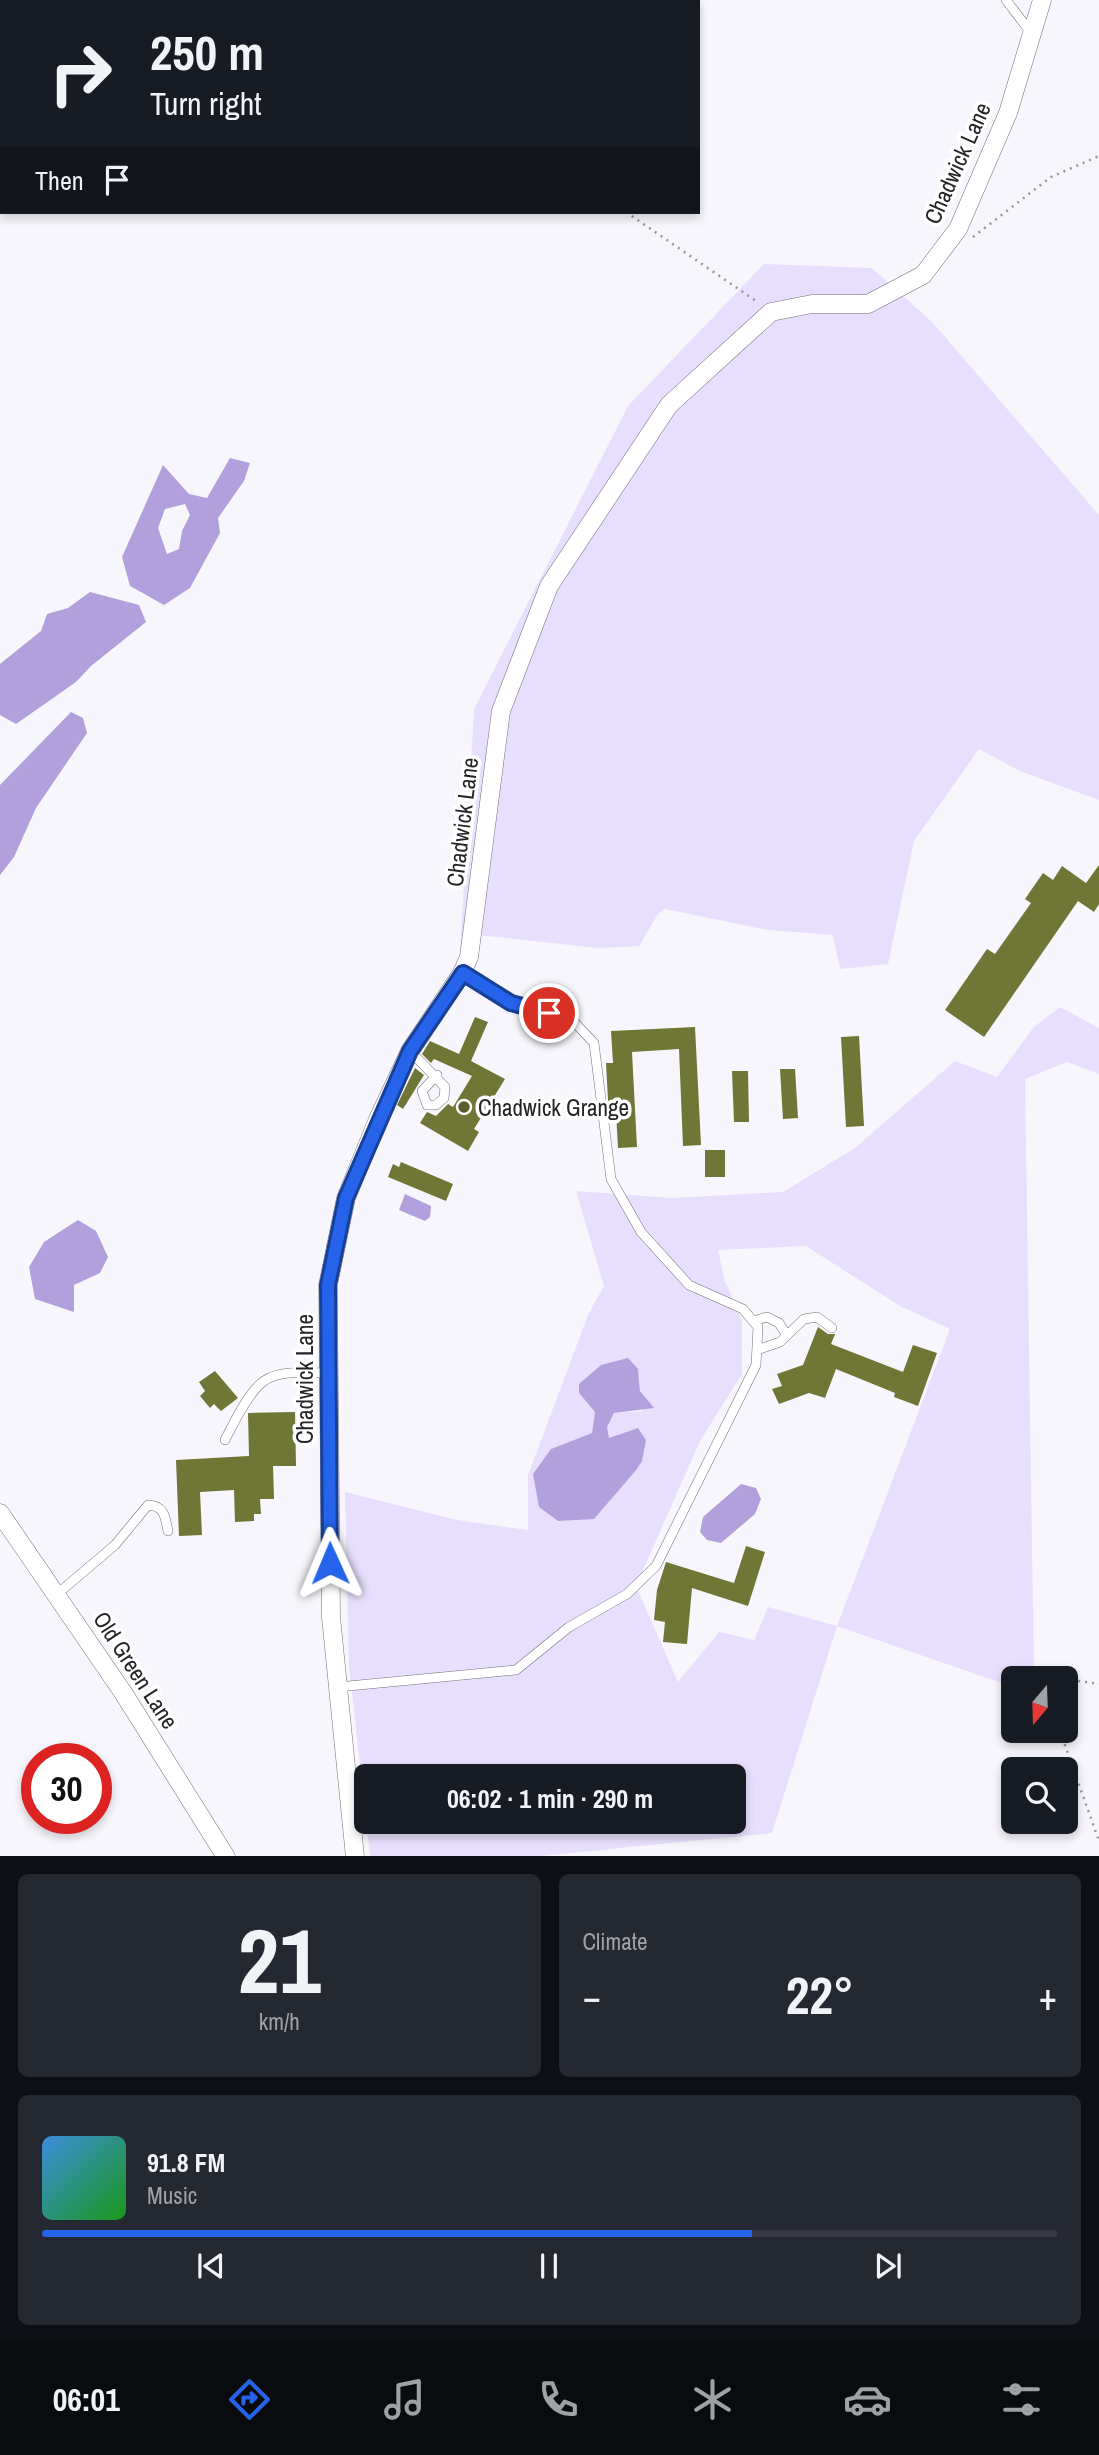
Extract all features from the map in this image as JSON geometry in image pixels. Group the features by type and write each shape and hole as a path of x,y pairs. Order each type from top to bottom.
{"street":[{"name":"Chadwick Lane","path":"355,1856 331,1617 328,1285 346,1198 410,1051 463,973 469,957 501,710 549,586 669,405 771,312 812,304 868,304 923,275 958,229 1008,113 1042,0"},
{"name":"Old Green Lane","path":"0,1513 124,1694 225,1856"}],"lane":[{"path":"1006,0 1032,34"},
{"path":"338,1687 516,1670 569,1627 627,1594 656,1566 756,1365 758,1327 743,1309 689,1285 641,1232 611,1179 594,1043 575,1023 511,1003 463,973"},
{"path":"410,1051 437,1075"},
{"path":"753,1321 768,1317 779,1323 786,1335"},
{"path":"757,1350 780,1342 804,1319 817,1317 826,1320 832,1328"},
{"path":"225,1440 243,1407 264,1380 285,1374 329,1373"},
{"path":"56,1595 115,1545 148,1505 157,1506 164,1511 168,1531"}],"path":[{"path":"973,238 1051,177 1099,156"},
{"path":"629,214 771,312"},
{"path":"1078,1681 1099,1684"},
{"path":"1064,1743 1099,1841"}],"shaded area":[{"path":"764,264 872,268 932,322 1099,515 1099,800 1020,771 979,749 914,841 888,964 840,969 833,935 768,930 665,909 658,914 639,946 598,948 477,935 460,953 474,709 628,406"},
{"path":"230,458 250,463 244,481 218,518 220,533 190,588 164,605 130,586 122,557 163,465 189,494 207,498","holes":["185,504 190,515 182,531 179,549 167,554 158,528 165,509"]},
{"path":"90,592 139,605 146,622 91,666 76,682 16,724 0,715 0,664 41,631 47,614 68,608"},
{"path":"71,712 83,718 87,733 36,808 14,857 0,875 0,785"},
{"path":"1060,1007 1099,1028 1099,1074 1067,1062 1025,1079 1034,1666 1001,1666 1001,1683 837,1626 772,1833 541,1856 370,1856 367,1834 746,1834 746,1764 360,1764 349,1667 345,1492 457,1520 528,1530 528,1475 588,1315 604,1286 576,1191 673,1198 783,1192 855,1148 955,1061 997,1077 1034,1027","holes":["806,1246 900,1306 950,1329 837,1626 768,1607 754,1640 719,1632 678,1682 636,1586 700,1441 742,1374 742,1320 724,1279 718,1250","638,1369 643,1411 614,1413 607,1427 609,1439 622,1433 642,1461 594,1519 551,1449 592,1433 595,1412 579,1393"]},
{"path":"405,1194 431,1206 430,1217 425,1221 399,1210"},
{"path":"78,1220 96,1231 108,1257 100,1273 74,1285 74,1312 35,1299 29,1267 44,1242"},
{"path":"628,1358 638,1369 640,1391 654,1408 614,1413 607,1427 609,1438 638,1428 646,1440 642,1461 594,1519 558,1521 539,1507 533,1474 551,1449 592,1433 595,1412 579,1393 579,1384 601,1365"},
{"path":"741,1484 756,1488 761,1499 755,1514 721,1543 707,1540 700,1532 703,1517"}],"building":[{"path":"1099,865 1099,904 1094,912 1078,901 984,1037 945,1010 987,949 995,954 1031,903 1025,899 1043,873 1053,880 1062,866 1086,883"},
{"path":"475,1017 488,1022 471,1061 505,1079 474,1129 479,1132 468,1151 420,1123 427,1112 436,1116 448,1104 453,1107 472,1076 434,1059 431,1063 422,1054 430,1041 459,1054"},
{"path":"695,1027 701,1145 683,1146 679,1049 632,1052 637,1147 618,1148 616,1112 610,1112 608,1100 606,1063 613,1063 611,1031"},
{"path":"859,1036 864,1126 846,1127 841,1037"},
{"path":"415,1068 424,1075 403,1109 397,1105"},
{"path":"780,1069 795,1069 798,1118 783,1119"},
{"path":"732,1071 748,1071 749,1122 734,1122"},
{"path":"705,1150 725,1150 725,1177 705,1177"},
{"path":"401,1162 453,1184 446,1201 388,1177 393,1164 399,1167"},
{"path":"818,1327 828,1334 835,1334 831,1344 903,1372 913,1345 937,1353 918,1406 894,1397 895,1393 836,1369 825,1398 809,1393 779,1404 772,1389 782,1386 777,1374 803,1365"},
{"path":"215,1371 238,1398 221,1411 214,1404 210,1408 200,1396 205,1391 199,1382"},
{"path":"295,1412 296,1466 273,1466 274,1499 260,1499 261,1514 254,1514 254,1521 235,1522 234,1490 200,1492 202,1535 179,1536 176,1460 249,1456 248,1413"},
{"path":"746,1546 765,1552 748,1606 692,1588 687,1644 663,1642 665,1622 654,1620 657,1590 666,1562 734,1583"}],"place":[{"name":"Chadwick Grange","path":"464,1107"}],"route":[{"path":"330,1563 328,1285 346,1198 410,1051 463,973 511,1003 549,1013"}]}
